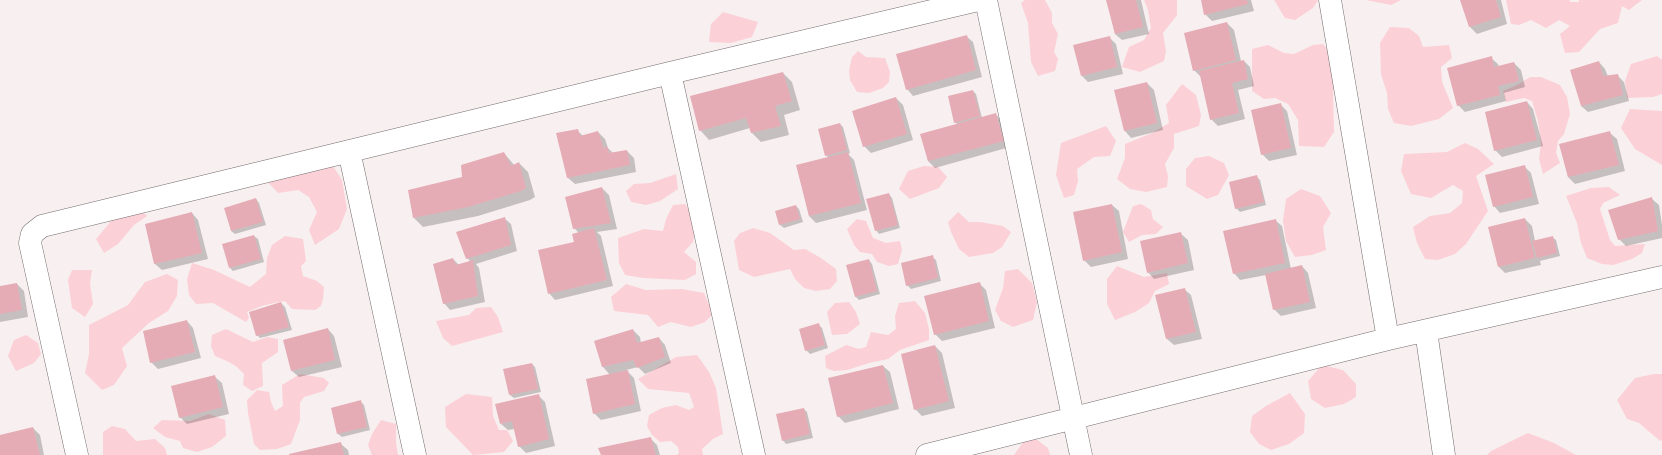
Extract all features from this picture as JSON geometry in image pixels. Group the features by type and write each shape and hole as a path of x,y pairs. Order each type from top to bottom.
{"street":[{"path":"77,455 30,243 32,234 42,226 670,73 978,0"},
{"path":"986,0 1081,455"},
{"path":"1330,0 1388,339"},
{"path":"670,73 754,455"},
{"path":"349,151 415,455"},
{"path":"927,455 1388,339 1662,276"},
{"path":"1426,331 1444,455"}],"shaded area":[{"path":"1025,0 1045,0 1052,13 1052,23 1058,34 1054,52 1058,59 1055,71 1038,76 1031,62 1028,23 1021,3"},
{"path":"1144,0 1177,0 1177,15 1163,33 1166,51 1164,61 1140,72 1122,67 1129,47 1144,40 1151,28 1148,10"},
{"path":"1274,0 1318,0 1313,8 1295,20 1285,18"},
{"path":"1366,0 1401,0 1391,5"},
{"path":"1506,0 1569,0 1571,2 1579,2 1579,0 1642,0 1629,10 1622,6 1618,23 1600,29 1579,52 1565,53 1560,34 1570,26 1559,20 1546,28 1531,20 1519,25 1511,24"},
{"path":"723,12 758,22 752,37 731,43 709,42 711,24"},
{"path":"1390,27 1409,28 1419,36 1423,47 1449,45 1452,58 1441,67 1442,82 1453,108 1439,119 1411,126 1394,123 1388,109 1387,93 1381,74 1380,43"},
{"path":"1323,44 1332,56 1335,75 1333,95 1334,132 1324,147 1299,146 1298,120 1288,104 1275,98 1264,99 1252,91 1252,49 1268,45 1284,53 1294,54 1313,45"},
{"path":"858,51 866,57 885,58 890,72 889,82 883,88 869,93 857,92 850,80 849,70 852,57"},
{"path":"1657,56 1662,60 1662,94 1653,97 1627,98 1625,81 1631,64"},
{"path":"1530,77 1541,77 1560,85 1567,97 1570,114 1564,134 1558,141 1556,153 1560,163 1543,174 1539,159 1541,144 1538,121 1532,101 1524,98 1506,102 1503,91"},
{"path":"1182,84 1196,95 1201,115 1199,126 1174,134 1174,148 1165,164 1168,176 1167,187 1146,192 1130,189 1117,179 1125,158 1125,144 1152,133 1169,123 1166,105"},
{"path":"1630,109 1662,111 1662,165 1635,149 1621,128"},
{"path":"1106,126 1116,141 1110,156 1094,157 1077,169 1078,181 1074,195 1064,198 1056,175 1061,143"},
{"path":"1465,143 1478,149 1494,164 1476,176 1488,211 1466,244 1455,254 1438,260 1425,259 1417,243 1413,227 1430,216 1450,213 1462,203 1463,191 1453,185 1431,198 1411,194 1401,171 1404,154 1447,152"},
{"path":"1209,156 1224,163 1229,175 1218,195 1207,199 1186,186 1186,169 1195,158"},
{"path":"331,163 342,180 347,209 339,229 315,245 309,230 317,212 309,197 298,190 278,193 264,178"},
{"path":"924,166 938,167 947,177 939,188 910,199 899,189 908,171"},
{"path":"676,174 678,189 660,201 646,205 631,202 626,191 634,184 650,183"},
{"path":"1609,187 1620,195 1603,203 1600,209 1610,240 1615,246 1645,244 1642,253 1632,259 1613,265 1602,264 1587,258 1581,243 1577,223 1566,196 1591,188"},
{"path":"1301,189 1320,196 1331,213 1323,227 1326,250 1312,255 1295,257 1286,241 1283,221 1286,199"},
{"path":"685,204 696,221 693,242 684,252 696,262 696,274 685,280 643,278 625,275 619,263 618,238 644,229 663,231 666,219 673,205"},
{"path":"1141,204 1151,210 1153,219 1163,227 1156,234 1142,235 1129,242 1123,232 1133,206"},
{"path":"122,208 138,208 147,216 134,225 118,244 104,253 96,239"},
{"path":"958,212 969,222 980,222 1003,226 1011,232 1002,247 993,253 969,257 959,249 948,222"},
{"path":"857,219 866,221 873,238 886,243 900,241 902,250 898,264 889,266 877,262 872,254 860,252 854,245 847,229"},
{"path":"753,228 770,233 794,250 805,249 821,258 836,269 837,281 830,289 816,291 804,288 795,279 790,269 754,277 739,270 734,241 740,233"},
{"path":"285,236 303,239 306,261 301,266 303,276 317,281 324,287 321,306 315,310 292,309 285,301 262,306 247,312 249,318 246,322 213,303 196,304 189,295 187,279 192,263 214,270 250,287 266,274 267,258 272,245"},
{"path":"1117,266 1144,277 1167,273 1169,284 1155,291 1149,303 1135,312 1115,320 1107,304 1107,279"},
{"path":"1018,269 1032,283 1037,302 1033,320 1013,327 1001,321 995,310 1003,288 1005,271"},
{"path":"72,270 92,270 90,283 93,304 85,317 72,308 68,280"},
{"path":"167,274 178,280 177,296 168,311 149,323 122,348 127,366 114,385 102,390 85,373 89,354 89,325 128,305 145,282"},
{"path":"626,284 646,290 682,289 704,293 713,314 705,322 691,327 671,322 658,327 648,315 614,311 611,297"},
{"path":"915,301 925,313 929,329 929,340 900,350 888,359 847,370 834,371 826,368 825,356 846,345 859,349 866,347 871,332 888,335 896,329 895,316 899,303"},
{"path":"849,302 856,312 860,324 847,334 832,335 827,312 835,303"},
{"path":"491,307 498,317 503,332 452,346 443,338 436,321 469,315 476,308"},
{"path":"226,329 253,342 267,337 278,339 278,352 262,363 263,386 252,391 243,385 244,374 237,367 215,356 211,346 212,335"},
{"path":"26,335 38,343 41,354 34,363 16,371 8,356 14,340"},
{"path":"697,355 709,372 716,388 723,434 713,439 702,449 703,455 677,455 679,453 678,447 671,441 660,442 652,435 647,426 649,415 662,408 676,405 689,410 694,407 689,393 648,389 638,379 676,357"},
{"path":"1322,365 1343,370 1356,384 1356,397 1344,404 1325,408 1311,399 1308,381"},
{"path":"300,374 324,378 329,383 324,391 304,397 300,403 300,420 291,444 277,449 260,450 254,444 247,400 257,390 269,392 275,411 283,406 282,385"},
{"path":"1662,374 1662,440 1660,441 1639,423 1627,419 1617,400 1635,378"},
{"path":"1290,393 1305,414 1304,433 1289,444 1271,450 1259,444 1250,432 1252,416 1266,406"},
{"path":"466,394 492,397 493,416 499,430 507,430 513,441 504,452 473,455 446,427 445,407"},
{"path":"209,414 225,420 226,436 212,447 197,452 183,448 180,441 165,437 153,428 162,420 190,421"},
{"path":"381,420 396,424 396,443 398,455 372,455 368,445 372,434"},
{"path":"112,426 125,429 136,441 155,439 165,448 167,455 103,455 103,432"},
{"path":"1528,433 1554,443 1576,455 1487,455 1491,451"},
{"path":"1036,439 1048,448 1050,455 1014,455 1024,441"}],"building":[{"path":"1106,0 1136,0 1143,27 1115,34"},
{"path":"1201,0 1247,0 1248,4 1204,15"},
{"path":"1460,0 1496,0 1501,17 1469,27"},
{"path":"1227,22 1236,60 1193,71 1184,33"},
{"path":"967,35 976,70 906,90 896,54"},
{"path":"1110,36 1117,67 1081,76 1073,45"},
{"path":"1492,56 1494,67 1514,62 1519,81 1498,86 1500,95 1457,106 1447,68"},
{"path":"1244,60 1248,79 1232,83 1239,113 1210,120 1199,71"},
{"path":"1599,61 1603,76 1618,74 1623,95 1581,106 1570,70"},
{"path":"783,72 792,101 775,106 781,126 751,133 746,118 699,131 690,96"},
{"path":"1147,82 1157,123 1124,131 1114,90"},
{"path":"973,90 980,116 954,123 948,96"},
{"path":"896,97 907,134 863,147 852,111"},
{"path":"1527,101 1537,140 1494,151 1485,112"},
{"path":"1281,103 1291,148 1261,155 1251,110"},
{"path":"996,113 1004,141 928,161 920,134"},
{"path":"840,123 847,150 825,156 818,129"},
{"path":"578,129 580,136 598,131 604,149 607,146 609,153 627,150 630,165 567,178 556,133"},
{"path":"1610,131 1619,165 1568,177 1559,144"},
{"path":"504,152 511,166 519,162 526,188 521,191 468,207 413,218 408,190 462,177 461,165"},
{"path":"848,152 861,203 809,216 796,165"},
{"path":"1525,165 1533,197 1493,207 1485,175"},
{"path":"1257,175 1264,202 1235,209 1229,182"},
{"path":"602,187 611,223 573,229 565,197"},
{"path":"889,193 898,225 875,231 866,199"},
{"path":"1652,197 1658,231 1618,240 1608,210"},
{"path":"256,198 263,222 231,231 224,208"},
{"path":"1112,204 1122,252 1083,261 1073,212"},
{"path":"796,205 800,219 779,225 775,211"},
{"path":"192,212 202,253 154,264 145,224"},
{"path":"505,217 511,245 466,259 456,232"},
{"path":"1525,218 1535,258 1498,267 1488,227"},
{"path":"1276,219 1285,263 1233,274 1223,231"},
{"path":"594,228 607,280 548,294 538,250 574,242 572,234"},
{"path":"1181,232 1188,263 1147,273 1140,241"},
{"path":"254,235 261,259 229,268 222,244"},
{"path":"1553,236 1557,253 1537,258 1532,241"},
{"path":"933,255 938,278 906,286 901,263"},
{"path":"453,258 456,265 473,260 478,296 443,304 433,264"},
{"path":"869,259 877,291 855,297 846,265"},
{"path":"1302,265 1310,302 1273,310 1265,274"},
{"path":"980,282 989,321 934,335 924,296"},
{"path":"17,283 22,310 0,314 0,286"},
{"path":"1185,288 1196,332 1166,339 1155,295"},
{"path":"281,302 289,327 256,336 249,312"},
{"path":"187,320 195,352 150,363 143,331"},
{"path":"819,323 825,345 805,351 799,329"},
{"path":"328,328 335,360 291,371 283,340"},
{"path":"633,329 637,343 659,337 665,357 637,368 633,360 602,367 594,341"},
{"path":"935,345 949,401 914,410 901,354"},
{"path":"532,363 538,389 509,395 503,369"},
{"path":"883,365 893,403 837,417 828,378"},
{"path":"628,370 635,404 593,414 586,379"},
{"path":"215,375 223,407 179,418 171,386"},
{"path":"539,394 549,439 518,447 512,421 500,424 495,404"},
{"path":"361,400 367,427 337,434 331,408"},
{"path":"804,408 810,434 782,441 776,414"},
{"path":"33,427 40,455 0,455 0,435"},
{"path":"651,437 656,455 601,455 598,448"},
{"path":"341,442 344,455 289,455 289,454"}]}
